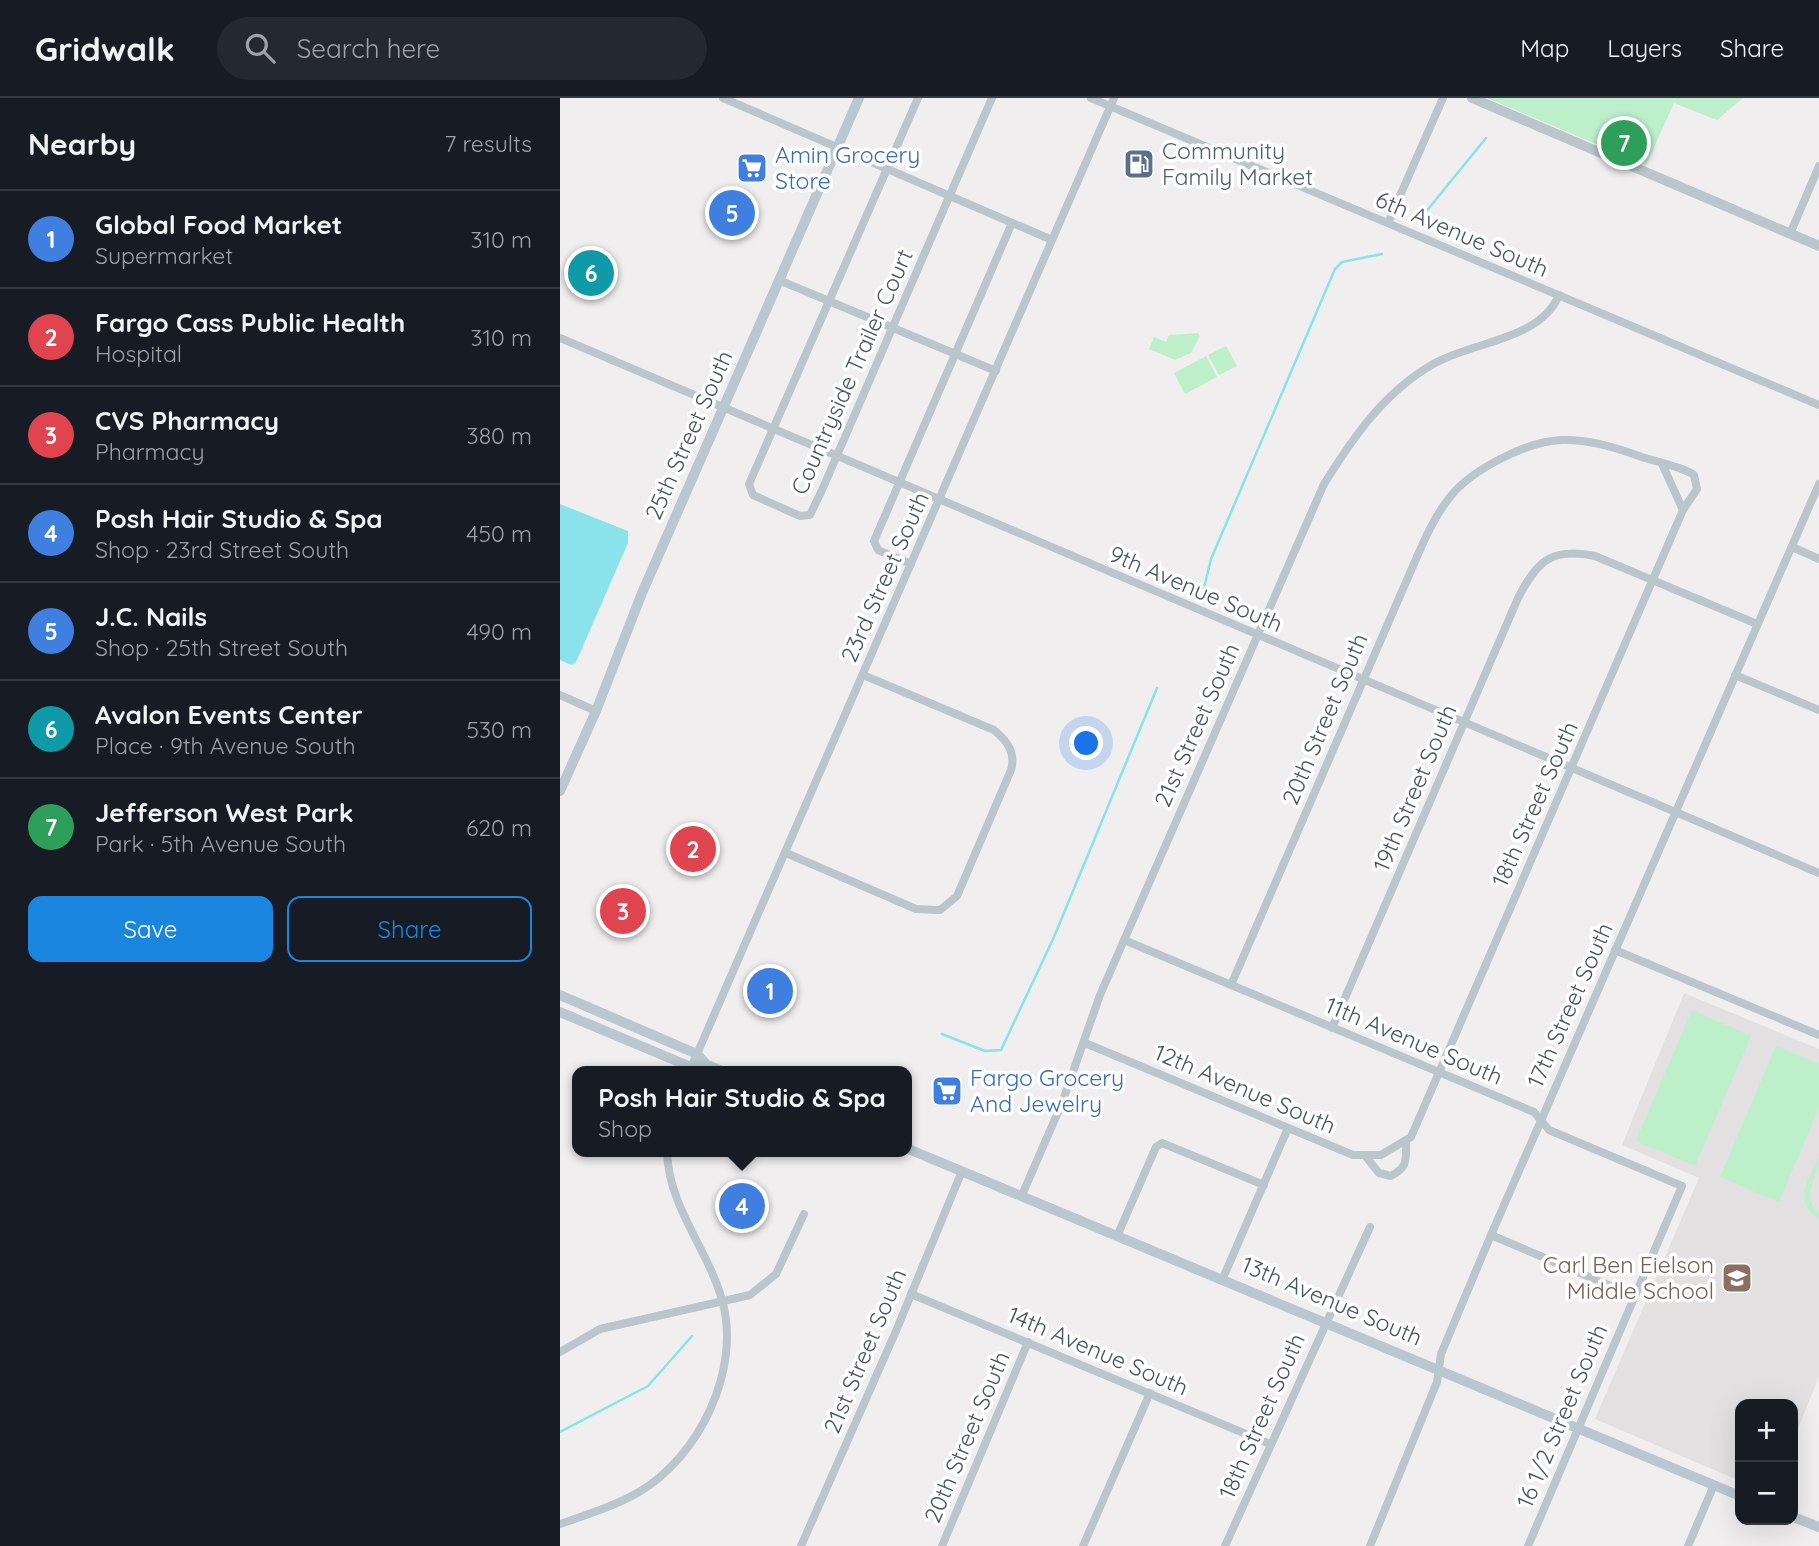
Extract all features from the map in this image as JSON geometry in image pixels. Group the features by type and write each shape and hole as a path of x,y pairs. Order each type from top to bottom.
{"main road":[{"name":"25th Street South","path":"560,791 596,711 642,593 859,98"},
{"path":"560,995 697,1054 707,1065 703,1066"},
{"path":"560,1012 684,1066"},
{"name":"13th Avenue South","path":"912,1150 1118,1234 1735,1494"},
{"path":"1798,1519 1819,1527"}],"street":[{"path":"723,98 1052,240"},
{"name":"Countryside Trailer Court","path":"918,98 749,484 750,492 800,516 810,515 992,98"},
{"name":"6th Avenue South","path":"1091,98 1113,102 1388,223 1819,405"},
{"path":"1388,223 1443,98"},
{"path":"1472,98 1819,246"},
{"name":"23rd Street South","path":"692,1066 1113,102"},
{"path":"1790,234 1819,166"},
{"path":"911,564 878,550 874,541 1012,223"},
{"path":"781,281 996,371"},
{"name":"21st Street South","path":"1022,1195 1085,1043 1100,995 1324,484 1374,411 1435,363 1538,323 1552,310 1559,295"},
{"name":"9th Avenue South","path":"560,338 723,410 1819,873"},
{"name":"20th Street South","path":"1231,985 1433,522 1451,495 1484,468 1524,449 1561,439 1610,445 1663,466"},
{"path":"1663,466 1683,509"},
{"name":"18th Street South","path":"1406,1142 1411,1137 1683,509 1697,489 1694,475 1686,470 1663,466"},
{"name":"17th Street South","path":"1370,1546 1428,1405 1441,1354 1491,1235 1819,484"},
{"path":"1792,547 1819,559"},
{"name":"19th Street South","path":"1332,1028 1518,598 1539,565 1553,556 1571,551 1595,556 1654,580"},
{"path":"1654,580 1757,624"},
{"path":"786,853 916,909 933,911 946,907 957,896 1013,763 1012,753 1008,744 994,730 863,675"},
{"path":"1735,675 1819,709"},
{"path":"560,695 596,711"},
{"name":"11th Avenue South","path":"1124,940 1532,1111 1549,1130 1682,1186"},
{"path":"1615,950 1819,1035"},
{"name":"12th Avenue South","path":"1085,1043 1367,1158 1379,1173 1391,1176 1403,1170 1407,1162 1406,1142"},
{"path":"1223,1278 1288,1128"},
{"path":"1367,1158 1406,1142"},
{"path":"1118,1234 1156,1147 1162,1143 1264,1185"},
{"path":"560,1524 638,1493 659,1479 680,1458 695,1436 718,1392 724,1347 723,1302 676,1202 668,1157"},
{"name":"21st Street South","path":"801,1546 912,1294 962,1171"},
{"name":"16 1/2 Street South","path":"1528,1546 1682,1186"},
{"path":"560,1352 600,1329 750,1295 776,1275 804,1214"},
{"name":"18th Street South","path":"1226,1546 1325,1321 1334,1308 1370,1227"},
{"path":"1491,1235 1634,1297"},
{"name":"14th Avenue South","path":"912,1294 1270,1444"},
{"name":"20th Street South","path":"942,1546 1028,1342"},
{"path":"1083,1546 1150,1393"},
{"path":"1688,1546 1714,1485"}],"shaded area":[{"name":"Carl Ben Eielson Middle School","path":"1684,993 1819,1049 1819,1376 1798,1428 1798,1399 1735,1399 1735,1479 1595,1419 1699,1178 1622,1145"}],"green space":[{"path":"1487,98 1743,98 1717,120 1674,103 1646,165"},
{"path":"1198,333 1200,336 1191,353 1175,360 1149,349 1154,337 1166,342 1169,335"},
{"path":"1226,346 1237,366 1219,375 1208,355"},
{"path":"1206,356 1217,377 1185,394 1174,373"},
{"path":"1692,1010 1751,1036 1695,1166 1636,1141"},
{"path":"1776,1046 1819,1064 1819,1108 1779,1202 1720,1177"},
{"path":"1819,1157 1810,1193 1813,1207 1819,1213 1819,1220 1806,1205 1804,1198 1807,1183"}],"water":[{"path":"560,504 628,531 628,543 576,662 571,665 560,660"}],"waterway":[{"path":"1425,213 1486,138"},
{"path":"1203,592 1211,559 1335,269 1342,262 1382,254"},
{"path":"942,1034 985,1051 1001,1050 1054,937 1157,688"},
{"path":"560,1432 648,1386 692,1336"}],"place":[{"name":"Jefferson West Park","path":"1624,143"},
{"name":"Community Family Market","path":"1139,164"},
{"name":"Amin Grocery Store","path":"752,168"},
{"name":"J.C. Nails","path":"732,213"},
{"name":"Avalon Events Center","path":"591,273"},
{"name":"Fargo Cass Public Health","path":"693,849"},
{"name":"CVS Pharmacy","path":"623,911"},
{"name":"Global Food Market","path":"770,991"},
{"name":"Fargo Grocery And Jewelry","path":"947,1091"},
{"name":"Posh Hair Studio & Spa","path":"742,1206"},
{"name":"Carl Ben Eielson Middle School","path":"1737,1278"}]}
